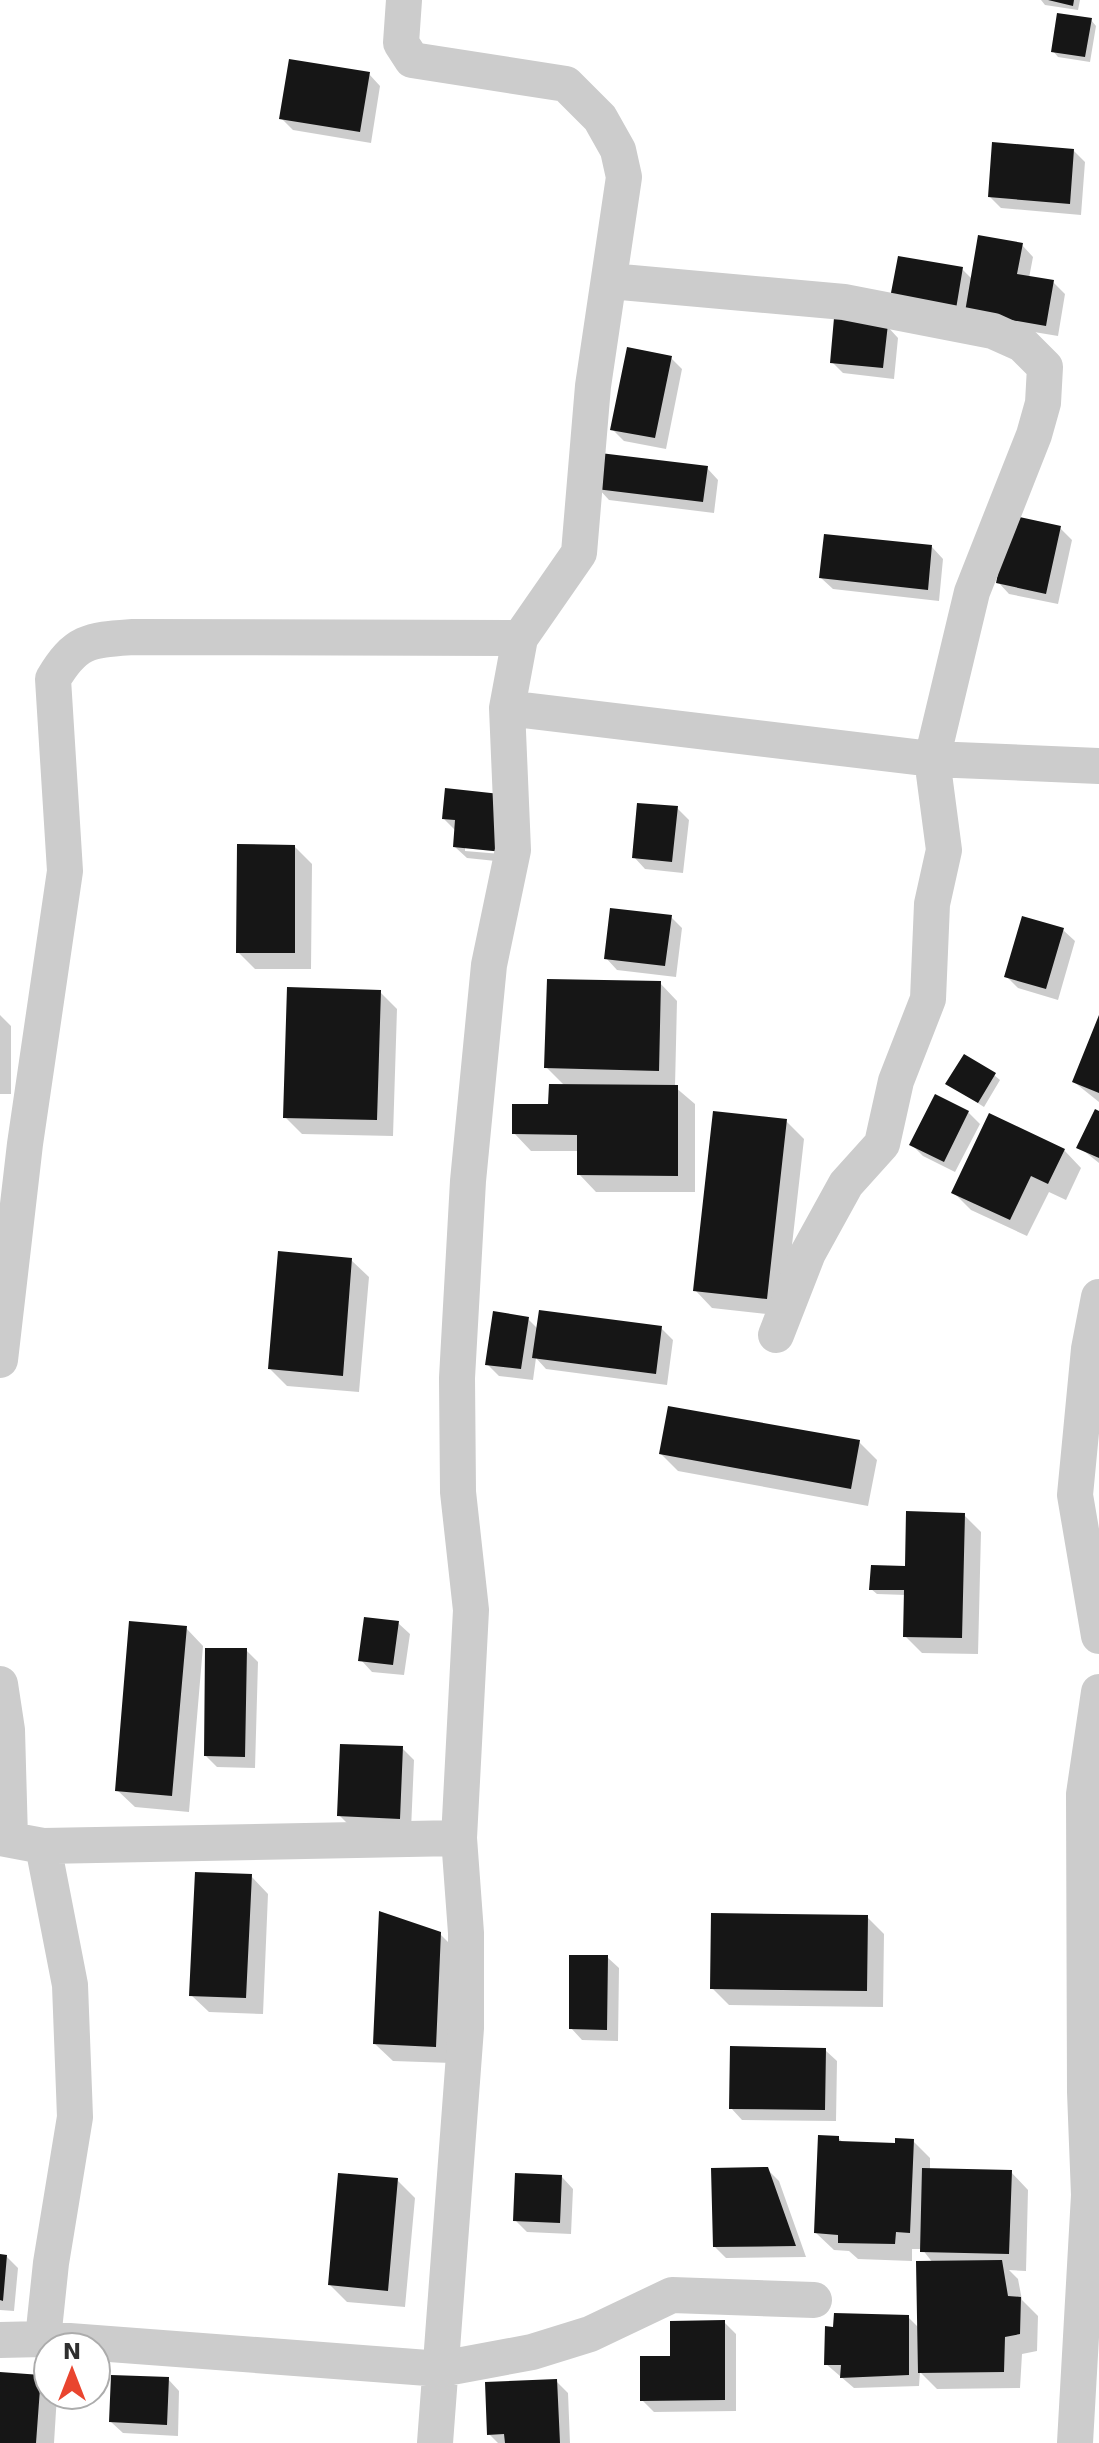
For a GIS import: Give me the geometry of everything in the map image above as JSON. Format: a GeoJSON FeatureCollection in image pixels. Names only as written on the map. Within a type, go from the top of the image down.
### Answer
{"type":"FeatureCollection","features":[{"type":"Feature","properties":{"kind":"street"},"geometry":{"type":"LineString","coordinates":[[404,0],[401,43],[412,60],[566,84],[600,118],[618,150],[624,177],[593,386],[579,553],[520,638],[507,708],[513,850],[489,965],[459,1302],[458,1492],[471,1610],[459,1838],[466,1933],[466,2028],[435,2443]]}},
{"type":"Feature","properties":{"kind":"street"},"geometry":{"type":"LineString","coordinates":[[610,281],[874,308],[993,331],[1022,344],[1045,367],[1043,403],[1034,435],[972,592],[932,759],[944,850],[932,904],[928,999],[896,1081],[882,1144],[846,1184],[815,1239],[776,1335]]}},
{"type":"Feature","properties":{"kind":"street"},"geometry":{"type":"LineString","coordinates":[[0,1360],[25,1144],[65,871],[53,679],[68,654],[92,640],[133,637],[520,638]]}},
{"type":"Feature","properties":{"kind":"street"},"geometry":{"type":"LineString","coordinates":[[507,708],[932,759],[1099,766]]}},
{"type":"Feature","properties":{"kind":"street"},"geometry":{"type":"LineString","coordinates":[[1099,1297],[1089,1349],[1075,1495],[1099,1636]]}},
{"type":"Feature","properties":{"kind":"street"},"geometry":{"type":"LineString","coordinates":[[0,1684],[18,1841],[70,1985],[75,2117],[44,2331]]}},
{"type":"Feature","properties":{"kind":"street"},"geometry":{"type":"LineString","coordinates":[[1075,2443],[1089,2195],[1085,2092],[1084,1794],[1099,1692]]}},
{"type":"Feature","properties":{"kind":"street"},"geometry":{"type":"LineString","coordinates":[[18,1841],[459,1838]]}},
{"type":"Feature","properties":{"kind":"street"},"geometry":{"type":"LineString","coordinates":[[112,2344],[441,2369],[532,2352],[590,2334],[672,2295],[814,2300]]}},
{"type":"Feature","properties":{"kind":"street"},"geometry":{"type":"LineString","coordinates":[[0,2340],[32,2339]]}},
{"type":"Feature","properties":{"kind":"building"},"geometry":{"type":"Polygon","coordinates":[[[1048,0],[1074,0],[1073,6],[1048,0]]]}},
{"type":"Feature","properties":{"kind":"building"},"geometry":{"type":"Polygon","coordinates":[[[1057,13],[1092,18],[1085,57],[1051,52],[1057,13]]]}},
{"type":"Feature","properties":{"kind":"building"},"geometry":{"type":"Polygon","coordinates":[[[289,59],[370,72],[360,132],[279,119],[289,59]]]}},
{"type":"Feature","properties":{"kind":"building"},"geometry":{"type":"Polygon","coordinates":[[[992,142],[1074,149],[1070,204],[988,197],[992,142]]]}},
{"type":"Feature","properties":{"kind":"building"},"geometry":{"type":"Polygon","coordinates":[[[978,235],[1023,243],[1017,274],[1054,280],[1046,326],[965,312],[978,235]]]}},
{"type":"Feature","properties":{"kind":"building"},"geometry":{"type":"Polygon","coordinates":[[[898,256],[963,267],[956,309],[890,298],[898,256]]]}},
{"type":"Feature","properties":{"kind":"building"},"geometry":{"type":"Polygon","coordinates":[[[834,318],[888,324],[883,368],[830,363],[834,318]]]}},
{"type":"Feature","properties":{"kind":"building"},"geometry":{"type":"Polygon","coordinates":[[[627,347],[672,356],[655,438],[610,430],[627,347]]]}},
{"type":"Feature","properties":{"kind":"building"},"geometry":{"type":"Polygon","coordinates":[[[600,453],[708,466],[703,502],[596,489],[600,453]]]}},
{"type":"Feature","properties":{"kind":"building"},"geometry":{"type":"Polygon","coordinates":[[[1010,515],[1061,526],[1046,594],[996,583],[1010,515]]]}},
{"type":"Feature","properties":{"kind":"building"},"geometry":{"type":"Polygon","coordinates":[[[824,534],[932,545],[928,590],[819,578],[824,534]]]}},
{"type":"Feature","properties":{"kind":"building"},"geometry":{"type":"Polygon","coordinates":[[[445,788],[509,795],[503,852],[453,847],[455,820],[442,819],[445,788]]]}},
{"type":"Feature","properties":{"kind":"building"},"geometry":{"type":"Polygon","coordinates":[[[637,803],[678,806],[672,862],[632,858],[637,803]]]}},
{"type":"Feature","properties":{"kind":"building"},"geometry":{"type":"Polygon","coordinates":[[[237,844],[295,845],[295,953],[236,953],[237,844]]]}},
{"type":"Feature","properties":{"kind":"building"},"geometry":{"type":"Polygon","coordinates":[[[610,908],[672,915],[665,966],[604,959],[610,908]]]}},
{"type":"Feature","properties":{"kind":"building"},"geometry":{"type":"Polygon","coordinates":[[[1022,916],[1064,928],[1046,989],[1004,977],[1022,916]]]}},
{"type":"Feature","properties":{"kind":"building"},"geometry":{"type":"Polygon","coordinates":[[[547,979],[661,981],[659,1071],[544,1068],[547,979]]]}},
{"type":"Feature","properties":{"kind":"building"},"geometry":{"type":"Polygon","coordinates":[[[287,987],[381,990],[377,1120],[283,1118],[287,987]]]}},
{"type":"Feature","properties":{"kind":"building"},"geometry":{"type":"Polygon","coordinates":[[[1099,1015],[1099,1093],[1072,1082],[1099,1015]]]}},
{"type":"Feature","properties":{"kind":"building"},"geometry":{"type":"Polygon","coordinates":[[[964,1054],[996,1073],[978,1103],[945,1084],[964,1054]]]}},
{"type":"Feature","properties":{"kind":"building"},"geometry":{"type":"Polygon","coordinates":[[[549,1084],[678,1085],[678,1176],[577,1175],[577,1135],[512,1134],[512,1104],[548,1104],[549,1084]]]}},
{"type":"Feature","properties":{"kind":"building"},"geometry":{"type":"Polygon","coordinates":[[[935,1094],[969,1111],[944,1162],[909,1145],[935,1094]]]}},
{"type":"Feature","properties":{"kind":"building"},"geometry":{"type":"Polygon","coordinates":[[[1095,1109],[1099,1111],[1099,1158],[1076,1148],[1095,1109]]]}},
{"type":"Feature","properties":{"kind":"building"},"geometry":{"type":"Polygon","coordinates":[[[713,1111],[787,1119],[767,1299],[693,1291],[713,1111]]]}},
{"type":"Feature","properties":{"kind":"building"},"geometry":{"type":"Polygon","coordinates":[[[989,1113],[1065,1149],[1048,1184],[1031,1176],[1010,1220],[951,1193],[989,1113]]]}},
{"type":"Feature","properties":{"kind":"building"},"geometry":{"type":"Polygon","coordinates":[[[278,1251],[352,1258],[343,1376],[268,1369],[278,1251]]]}},
{"type":"Feature","properties":{"kind":"building"},"geometry":{"type":"Polygon","coordinates":[[[539,1310],[662,1326],[656,1374],[532,1358],[539,1310]]]}},
{"type":"Feature","properties":{"kind":"building"},"geometry":{"type":"Polygon","coordinates":[[[493,1311],[529,1317],[521,1369],[485,1365],[493,1311]]]}},
{"type":"Feature","properties":{"kind":"building"},"geometry":{"type":"Polygon","coordinates":[[[668,1406],[860,1440],[851,1489],[659,1454],[668,1406]]]}},
{"type":"Feature","properties":{"kind":"building"},"geometry":{"type":"Polygon","coordinates":[[[906,1511],[965,1513],[962,1638],[903,1637],[904,1590],[869,1590],[871,1565],[905,1566],[906,1511]]]}},
{"type":"Feature","properties":{"kind":"building"},"geometry":{"type":"Polygon","coordinates":[[[364,1617],[399,1621],[393,1665],[358,1661],[364,1617]]]}},
{"type":"Feature","properties":{"kind":"building"},"geometry":{"type":"Polygon","coordinates":[[[129,1621],[187,1626],[172,1796],[115,1791],[129,1621]]]}},
{"type":"Feature","properties":{"kind":"building"},"geometry":{"type":"Polygon","coordinates":[[[205,1648],[247,1648],[245,1757],[204,1756],[205,1648]]]}},
{"type":"Feature","properties":{"kind":"building"},"geometry":{"type":"Polygon","coordinates":[[[340,1744],[403,1746],[400,1819],[337,1816],[340,1744]]]}},
{"type":"Feature","properties":{"kind":"building"},"geometry":{"type":"Polygon","coordinates":[[[195,1872],[252,1874],[246,1998],[189,1996],[195,1872]]]}},
{"type":"Feature","properties":{"kind":"building"},"geometry":{"type":"Polygon","coordinates":[[[379,1911],[441,1932],[436,2047],[373,2044],[379,1911]]]}},
{"type":"Feature","properties":{"kind":"building"},"geometry":{"type":"Polygon","coordinates":[[[711,1913],[868,1915],[867,1991],[710,1989],[711,1913]]]}},
{"type":"Feature","properties":{"kind":"building"},"geometry":{"type":"Polygon","coordinates":[[[569,1955],[608,1955],[607,2030],[569,2029],[569,1955]]]}},
{"type":"Feature","properties":{"kind":"building"},"geometry":{"type":"Polygon","coordinates":[[[730,2046],[826,2048],[825,2110],[729,2109],[730,2046]]]}},
{"type":"Feature","properties":{"kind":"building"},"geometry":{"type":"Polygon","coordinates":[[[818,2135],[839,2136],[839,2141],[895,2143],[895,2138],[914,2139],[910,2233],[896,2232],[895,2244],[838,2243],[838,2235],[814,2233],[818,2135]]]}},
{"type":"Feature","properties":{"kind":"building"},"geometry":{"type":"Polygon","coordinates":[[[768,2167],[796,2246],[713,2247],[711,2168],[768,2167]]]}},
{"type":"Feature","properties":{"kind":"building"},"geometry":{"type":"Polygon","coordinates":[[[922,2168],[1012,2170],[1009,2254],[920,2252],[922,2168]]]}},
{"type":"Feature","properties":{"kind":"building"},"geometry":{"type":"Polygon","coordinates":[[[338,2173],[398,2178],[388,2291],[328,2285],[338,2173]]]}},
{"type":"Feature","properties":{"kind":"building"},"geometry":{"type":"Polygon","coordinates":[[[515,2173],[562,2175],[560,2223],[513,2221],[515,2173]]]}},
{"type":"Feature","properties":{"kind":"building"},"geometry":{"type":"Polygon","coordinates":[[[0,2254],[7,2255],[3,2301],[0,2300],[0,2254]]]}},
{"type":"Feature","properties":{"kind":"building"},"geometry":{"type":"Polygon","coordinates":[[[1002,2260],[1008,2296],[1021,2297],[1020,2334],[1005,2337],[1004,2372],[918,2373],[916,2261],[1002,2260]]]}},
{"type":"Feature","properties":{"kind":"building"},"geometry":{"type":"Polygon","coordinates":[[[834,2313],[909,2315],[909,2375],[840,2378],[841,2365],[824,2365],[825,2326],[833,2327],[834,2313]]]}},
{"type":"Feature","properties":{"kind":"building"},"geometry":{"type":"Polygon","coordinates":[[[725,2320],[725,2400],[640,2401],[640,2356],[670,2356],[670,2321],[725,2320]]]}},
{"type":"Feature","properties":{"kind":"building"},"geometry":{"type":"Polygon","coordinates":[[[0,2372],[32,2374],[32,2411],[38,2411],[36,2443],[0,2443],[0,2372]]]}},
{"type":"Feature","properties":{"kind":"building"},"geometry":{"type":"Polygon","coordinates":[[[112,2375],[169,2377],[167,2425],[109,2422],[112,2375]]]}},
{"type":"Feature","properties":{"kind":"building"},"geometry":{"type":"Polygon","coordinates":[[[557,2379],[560,2443],[505,2443],[504,2434],[487,2435],[485,2382],[557,2379]]]}}]}
